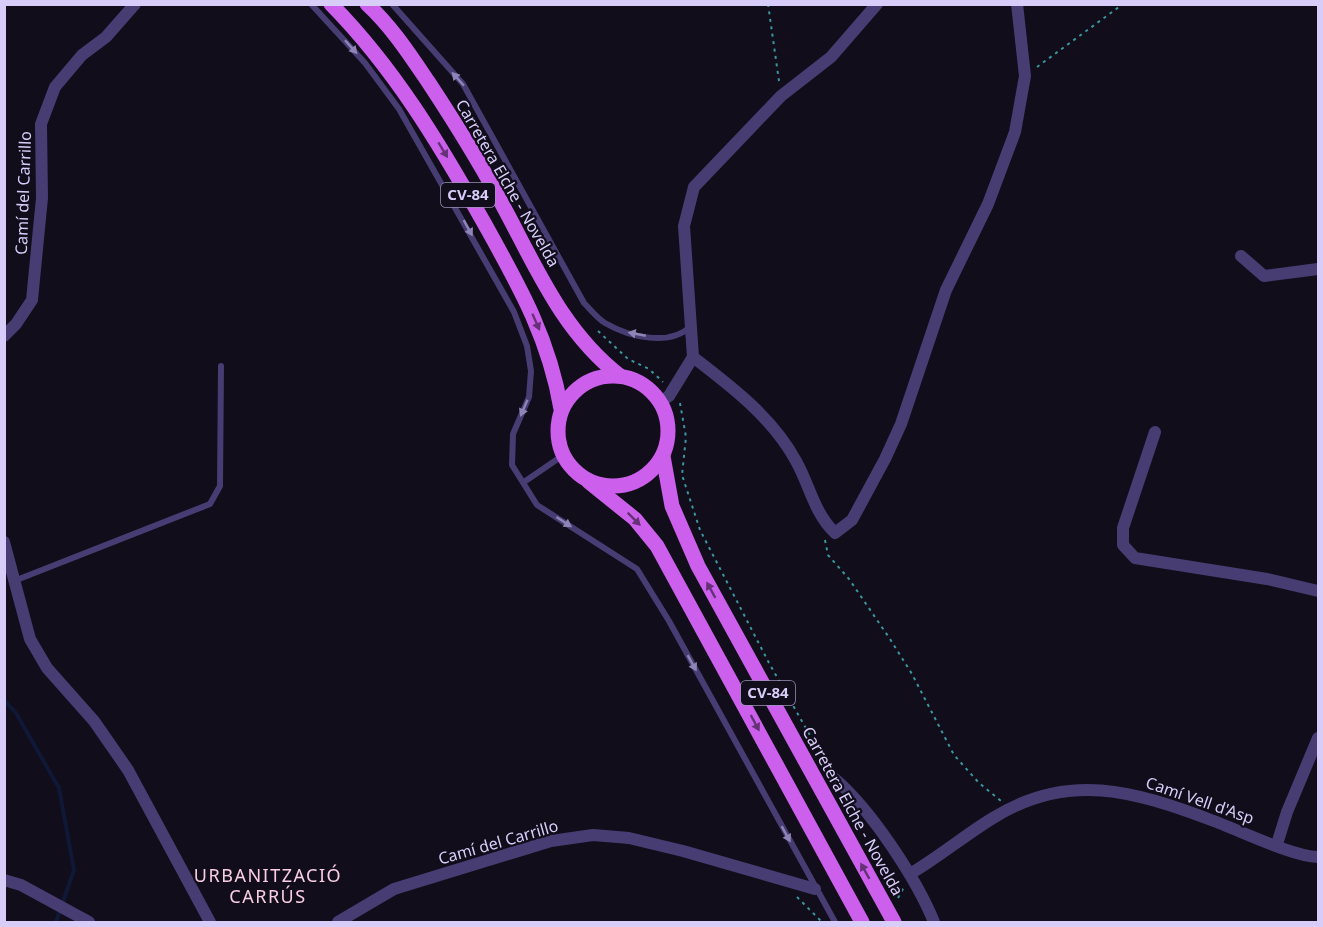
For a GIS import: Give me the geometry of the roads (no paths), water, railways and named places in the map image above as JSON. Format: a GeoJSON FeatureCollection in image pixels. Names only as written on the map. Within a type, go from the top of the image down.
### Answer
{"type":"FeatureCollection","features":[{"type":"Feature","properties":{"kind":"main road","name":"CV-84"},"geometry":{"type":"LineString","coordinates":[[331,4],[373,50],[398,83],[452,166],[519,286],[551,358],[561,409],[557,428],[562,456],[573,471],[635,519],[657,546],[862,922]]}},
{"type":"Feature","properties":{"kind":"main road","name":"Carretera Elche - Novelda"},"geometry":{"type":"LineString","coordinates":[[367,4],[410,55],[459,129],[571,328],[598,359],[620,376]]}},
{"type":"Feature","properties":{"kind":"main road","name":"CV-84"},"geometry":{"type":"LineString","coordinates":[[620,376],[643,384],[660,402],[669,431],[663,456]]}},
{"type":"Feature","properties":{"kind":"main road"},"geometry":{"type":"LineString","coordinates":[[561,409],[574,391],[598,377],[620,376]]}},
{"type":"Feature","properties":{"kind":"main road"},"geometry":{"type":"LineString","coordinates":[[589,482],[601,486],[628,485],[649,474],[663,456]]}},
{"type":"Feature","properties":{"kind":"main road","name":"Carretera Elche - Novelda"},"geometry":{"type":"LineString","coordinates":[[663,456],[672,506],[698,566],[894,922]]}},
{"type":"Feature","properties":{"kind":"street","name":"Camí del Carrillo"},"geometry":{"type":"LineString","coordinates":[[4,336],[16,324],[32,300],[42,198],[41,124],[56,87],[82,55],[106,37],[135,4]]}},
{"type":"Feature","properties":{"kind":"street"},"geometry":{"type":"LineString","coordinates":[[660,402],[669,396],[693,357],[684,226],[694,188],[781,96],[831,57],[877,4]]}},
{"type":"Feature","properties":{"kind":"street"},"geometry":{"type":"LineString","coordinates":[[693,357],[733,388],[772,426],[796,461],[823,522],[835,533],[852,520],[901,424],[946,290],[988,204],[1015,132],[1025,76],[1017,4]]}},
{"type":"Feature","properties":{"kind":"street"},"geometry":{"type":"LineString","coordinates":[[1241,256],[1264,276],[1318,269]]}},
{"type":"Feature","properties":{"kind":"street"},"geometry":{"type":"LineString","coordinates":[[1155,432],[1123,528],[1123,545],[1135,558],[1318,591]]}},
{"type":"Feature","properties":{"kind":"street"},"geometry":{"type":"LineString","coordinates":[[4,542],[30,639],[47,668],[94,722],[128,771],[210,922]]}},
{"type":"Feature","properties":{"kind":"street"},"geometry":{"type":"LineString","coordinates":[[1277,844],[1287,812],[1318,738]]}},
{"type":"Feature","properties":{"kind":"street"},"geometry":{"type":"LineString","coordinates":[[835,779],[860,806],[910,874],[924,897],[934,922]]}},
{"type":"Feature","properties":{"kind":"street","name":"Camí Vell d'Asp"},"geometry":{"type":"LineString","coordinates":[[910,874],[1010,808],[1041,795],[1071,789],[1123,792],[1172,805],[1296,853],[1318,857]]}},
{"type":"Feature","properties":{"kind":"street","name":"Camí del Carrillo"},"geometry":{"type":"LineString","coordinates":[[338,922],[394,889],[551,841],[593,835],[628,838],[683,850],[815,889]]}},
{"type":"Feature","properties":{"kind":"street"},"geometry":{"type":"LineString","coordinates":[[4,880],[21,885],[89,922]]}},
{"type":"Feature","properties":{"kind":"lane"},"geometry":{"type":"LineString","coordinates":[[311,4],[365,63],[399,109],[514,312],[527,346],[531,371],[529,397],[513,434],[512,465],[537,505],[637,569],[669,621],[835,922]]}},
{"type":"Feature","properties":{"kind":"lane"},"geometry":{"type":"LineString","coordinates":[[392,4],[464,84],[584,303],[604,322],[631,334],[659,338],[681,335],[691,325]]}},
{"type":"Feature","properties":{"kind":"lane"},"geometry":{"type":"LineString","coordinates":[[14,581],[210,504],[216,498],[220,486],[221,366]]}},
{"type":"Feature","properties":{"kind":"lane"},"geometry":{"type":"LineString","coordinates":[[524,482],[562,456]]}},
{"type":"Feature","properties":{"kind":"waterway"},"geometry":{"type":"LineString","coordinates":[[4,700],[16,713],[59,788],[74,870],[56,922]]}},
{"type":"Feature","properties":{"kind":"district","name":"URBANITZACIÓ CARRÚS"},"geometry":{"type":"Point","coordinates":[268,886]}}]}
